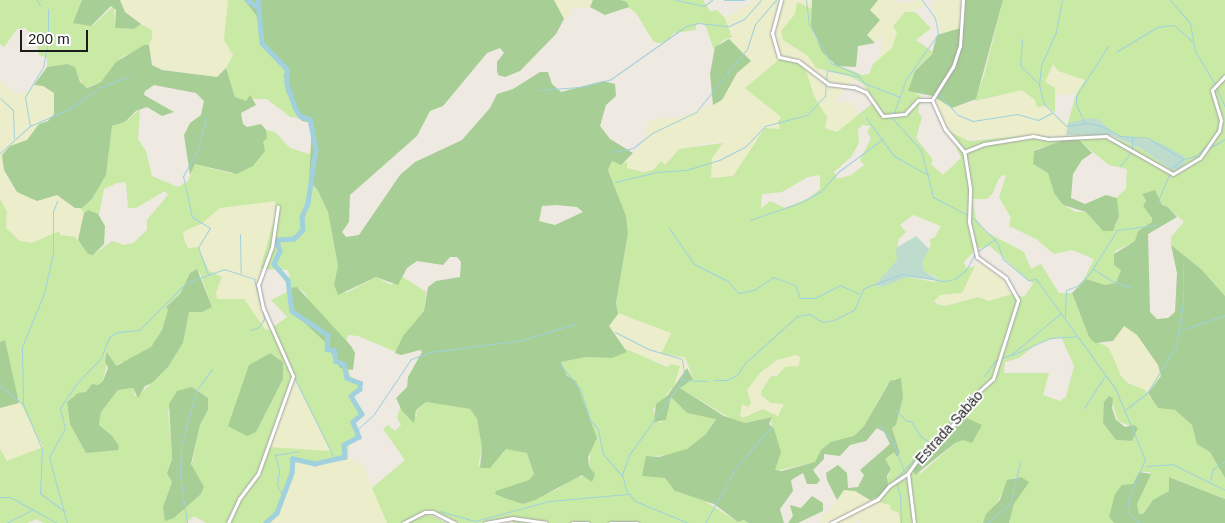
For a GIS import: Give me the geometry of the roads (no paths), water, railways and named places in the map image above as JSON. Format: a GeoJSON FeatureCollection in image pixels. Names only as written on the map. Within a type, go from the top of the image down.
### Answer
{"type":"FeatureCollection","features":[{"type":"Feature","properties":{"kind":"street"},"geometry":{"type":"LineString","coordinates":[[781,0],[772,33],[779,57],[798,61],[828,84],[854,87],[866,92],[883,116],[899,117],[905,114],[918,100],[932,100]]}},
{"type":"Feature","properties":{"kind":"street"},"geometry":{"type":"LineString","coordinates":[[932,100],[954,67],[960,46],[963,0]]}},
{"type":"Feature","properties":{"kind":"street"},"geometry":{"type":"LineString","coordinates":[[932,100],[945,129],[964,152],[984,144],[1032,136],[1066,139],[1106,136],[1173,174],[1200,158],[1219,131],[1221,120],[1212,90],[1225,76]]}},
{"type":"Feature","properties":{"kind":"street","name":"Estrada Sabäo"},"geometry":{"type":"LineString","coordinates":[[831,523],[878,499],[889,486],[908,473],[923,452],[955,422],[974,395],[993,379],[1009,324],[1017,309],[1014,288],[977,257],[969,221],[970,188],[964,152]]}},
{"type":"Feature","properties":{"kind":"street"},"geometry":{"type":"LineString","coordinates":[[228,523],[239,499],[258,474],[293,376],[263,308],[258,285],[272,247],[278,206]]}},
{"type":"Feature","properties":{"kind":"street"},"geometry":{"type":"LineString","coordinates":[[908,473],[914,523]]}},
{"type":"Feature","properties":{"kind":"street"},"geometry":{"type":"LineString","coordinates":[[403,523],[425,512],[433,512],[455,523]]}},
{"type":"Feature","properties":{"kind":"street"},"geometry":{"type":"LineString","coordinates":[[485,523],[512,518],[546,523]]}},
{"type":"Feature","properties":{"kind":"street"},"geometry":{"type":"LineString","coordinates":[[572,523],[588,523]]}},
{"type":"Feature","properties":{"kind":"street"},"geometry":{"type":"LineString","coordinates":[[610,523],[638,523]]}},
{"type":"Feature","properties":{"kind":"waterway"},"geometry":{"type":"LineString","coordinates":[[37,0],[40,5]]}},
{"type":"Feature","properties":{"kind":"waterway"},"geometry":{"type":"LineString","coordinates":[[247,0],[259,8]]}},
{"type":"Feature","properties":{"kind":"waterway"},"geometry":{"type":"LineString","coordinates":[[258,0],[262,43],[287,69],[287,84],[295,107],[300,116],[310,119],[316,149],[308,203],[302,217],[303,230],[294,239],[277,240],[280,251],[274,264],[288,280],[292,311],[328,335],[327,349],[334,350],[336,361],[344,364],[347,378],[360,383],[360,389],[351,396],[362,414],[353,422],[359,437],[344,445],[345,457],[315,464],[293,459],[292,473],[277,513],[266,523]]}},
{"type":"Feature","properties":{"kind":"waterway"},"geometry":{"type":"LineString","coordinates":[[676,0],[704,6],[712,0]]}},
{"type":"Feature","properties":{"kind":"waterway"},"geometry":{"type":"LineString","coordinates":[[724,0],[744,0]]}},
{"type":"Feature","properties":{"kind":"waterway"},"geometry":{"type":"LineString","coordinates":[[539,90],[580,87],[611,79],[686,26],[698,23],[729,26],[744,19],[761,0]]}},
{"type":"Feature","properties":{"kind":"waterway"},"geometry":{"type":"LineString","coordinates":[[611,152],[633,148],[652,133],[696,112],[747,49],[755,24],[776,0]]}},
{"type":"Feature","properties":{"kind":"waterway"},"geometry":{"type":"LineString","coordinates":[[806,0],[809,24],[831,63],[857,74],[864,83],[900,97]]}},
{"type":"Feature","properties":{"kind":"waterway"},"geometry":{"type":"LineString","coordinates":[[922,0],[935,18],[938,34],[906,79],[892,118],[921,150],[933,197],[973,218],[997,242],[1003,259],[1028,280],[1036,279],[1115,388],[1145,459],[1128,501],[1129,513],[1139,523]]}},
{"type":"Feature","properties":{"kind":"waterway"},"geometry":{"type":"LineString","coordinates":[[1062,0],[1056,32],[1041,66],[1039,85],[1044,104],[1066,126],[1087,123],[1104,127],[1120,136],[1148,138],[1183,159]]}},
{"type":"Feature","properties":{"kind":"waterway"},"geometry":{"type":"LineString","coordinates":[[1170,0],[1190,23],[1195,51],[1215,84]]}},
{"type":"Feature","properties":{"kind":"waterway"},"geometry":{"type":"LineString","coordinates":[[30,126],[25,97],[43,67],[48,41],[48,9]]}},
{"type":"Feature","properties":{"kind":"waterway"},"geometry":{"type":"LineString","coordinates":[[1116,52],[1157,27],[1174,25],[1193,42]]}},
{"type":"Feature","properties":{"kind":"waterway"},"geometry":{"type":"LineString","coordinates":[[1022,39],[1020,65],[1039,84]]}},
{"type":"Feature","properties":{"kind":"waterway"},"geometry":{"type":"LineString","coordinates":[[1084,122],[1076,104],[1076,96],[1108,46]]}},
{"type":"Feature","properties":{"kind":"waterway"},"geometry":{"type":"LineString","coordinates":[[615,182],[657,172],[686,170],[721,159],[745,147],[765,126],[807,115],[825,96],[827,70],[860,77]]}},
{"type":"Feature","properties":{"kind":"waterway"},"geometry":{"type":"LineString","coordinates":[[0,153],[30,126],[69,109],[101,87],[129,76]]}},
{"type":"Feature","properties":{"kind":"waterway"},"geometry":{"type":"LineString","coordinates":[[1216,87],[1225,107]]}},
{"type":"Feature","properties":{"kind":"waterway"},"geometry":{"type":"LineString","coordinates":[[937,92],[958,115],[973,121],[1017,114],[1038,120],[1051,113]]}},
{"type":"Feature","properties":{"kind":"waterway"},"geometry":{"type":"LineString","coordinates":[[0,98],[13,110],[14,138]]}},
{"type":"Feature","properties":{"kind":"waterway"},"geometry":{"type":"LineString","coordinates":[[206,118],[197,151],[183,176],[192,217],[210,228],[198,247],[208,274]]}},
{"type":"Feature","properties":{"kind":"waterway"},"geometry":{"type":"LineString","coordinates":[[866,118],[894,156],[928,175]]}},
{"type":"Feature","properties":{"kind":"waterway"},"geometry":{"type":"LineString","coordinates":[[1132,137],[1132,148]]}},
{"type":"Feature","properties":{"kind":"waterway"},"geometry":{"type":"LineString","coordinates":[[750,220],[802,202],[821,191],[838,172],[884,138]]}},
{"type":"Feature","properties":{"kind":"waterway"},"geometry":{"type":"LineString","coordinates":[[1209,148],[1225,139]]}},
{"type":"Feature","properties":{"kind":"waterway"},"geometry":{"type":"LineString","coordinates":[[1157,203],[1172,168],[1183,159],[1196,156],[1205,147]]}},
{"type":"Feature","properties":{"kind":"waterway"},"geometry":{"type":"LineString","coordinates":[[1120,166],[1131,152]]}},
{"type":"Feature","properties":{"kind":"waterway"},"geometry":{"type":"LineString","coordinates":[[23,404],[22,347],[44,293],[53,253],[53,211],[57,201]]}},
{"type":"Feature","properties":{"kind":"waterway"},"geometry":{"type":"LineString","coordinates":[[1065,317],[1066,290],[1077,286],[1090,273],[1117,230],[1157,225]]}},
{"type":"Feature","properties":{"kind":"waterway"},"geometry":{"type":"LineString","coordinates":[[669,228],[694,264],[728,281],[738,293],[754,290],[773,277],[795,285],[800,298],[815,298],[840,285],[859,294]]}},
{"type":"Feature","properties":{"kind":"waterway"},"geometry":{"type":"LineString","coordinates":[[240,234],[241,273]]}},
{"type":"Feature","properties":{"kind":"waterway"},"geometry":{"type":"LineString","coordinates":[[978,251],[995,239]]}},
{"type":"Feature","properties":{"kind":"waterway"},"geometry":{"type":"LineString","coordinates":[[714,380],[727,380],[737,375],[745,363],[797,316],[810,314],[822,322],[834,320],[854,310],[864,288],[902,274],[943,281],[955,279],[966,270],[975,254]]}},
{"type":"Feature","properties":{"kind":"waterway"},"geometry":{"type":"LineString","coordinates":[[1125,410],[1147,393],[1176,346],[1183,303],[1183,261]]}},
{"type":"Feature","properties":{"kind":"waterway"},"geometry":{"type":"LineString","coordinates":[[67,523],[49,457],[65,428],[60,408],[76,384],[101,358],[109,337],[117,332],[139,330],[186,283],[224,269],[254,279],[261,306]]}},
{"type":"Feature","properties":{"kind":"waterway"},"geometry":{"type":"LineString","coordinates":[[1093,269],[1112,281],[1131,287]]}},
{"type":"Feature","properties":{"kind":"waterway"},"geometry":{"type":"LineString","coordinates":[[250,330],[259,327],[264,319],[263,312]]}},
{"type":"Feature","properties":{"kind":"waterway"},"geometry":{"type":"LineString","coordinates":[[984,376],[995,361],[1012,354],[1061,313]]}},
{"type":"Feature","properties":{"kind":"waterway"},"geometry":{"type":"LineString","coordinates":[[1181,330],[1225,315]]}},
{"type":"Feature","properties":{"kind":"waterway"},"geometry":{"type":"LineString","coordinates":[[358,429],[374,414],[411,359],[430,352],[522,340],[575,324]]}},
{"type":"Feature","properties":{"kind":"waterway"},"geometry":{"type":"LineString","coordinates":[[615,332],[648,349],[682,359],[684,373],[680,384],[629,455],[622,474],[626,490],[635,501],[688,523]]}},
{"type":"Feature","properties":{"kind":"waterway"},"geometry":{"type":"LineString","coordinates":[[1012,355],[1050,338],[1076,336]]}},
{"type":"Feature","properties":{"kind":"waterway"},"geometry":{"type":"LineString","coordinates":[[559,363],[580,389],[590,420],[598,429],[603,454],[622,476]]}},
{"type":"Feature","properties":{"kind":"waterway"},"geometry":{"type":"LineString","coordinates":[[187,523],[180,475],[181,446],[196,391],[212,369]]}},
{"type":"Feature","properties":{"kind":"waterway"},"geometry":{"type":"LineString","coordinates":[[294,377],[335,460]]}},
{"type":"Feature","properties":{"kind":"waterway"},"geometry":{"type":"LineString","coordinates":[[1084,408],[1104,377]]}},
{"type":"Feature","properties":{"kind":"waterway"},"geometry":{"type":"LineString","coordinates":[[681,380],[707,381]]}},
{"type":"Feature","properties":{"kind":"waterway"},"geometry":{"type":"LineString","coordinates":[[0,386],[23,404],[42,449],[40,493],[64,511]]}},
{"type":"Feature","properties":{"kind":"waterway"},"geometry":{"type":"LineString","coordinates":[[901,523],[900,495],[895,479],[960,411],[970,394]]}},
{"type":"Feature","properties":{"kind":"waterway"},"geometry":{"type":"LineString","coordinates":[[895,409],[906,421],[911,421],[921,437],[928,441]]}},
{"type":"Feature","properties":{"kind":"waterway"},"geometry":{"type":"LineString","coordinates":[[879,425],[893,442],[904,471]]}},
{"type":"Feature","properties":{"kind":"waterway"},"geometry":{"type":"LineString","coordinates":[[705,523],[735,469],[772,426]]}},
{"type":"Feature","properties":{"kind":"waterway"},"geometry":{"type":"LineString","coordinates":[[282,494],[277,485],[279,470],[275,455],[299,451]]}},
{"type":"Feature","properties":{"kind":"waterway"},"geometry":{"type":"LineString","coordinates":[[1210,480],[1213,469],[1225,461]]}},
{"type":"Feature","properties":{"kind":"waterway"},"geometry":{"type":"LineString","coordinates":[[987,523],[1010,504],[1020,462]]}},
{"type":"Feature","properties":{"kind":"waterway"},"geometry":{"type":"LineString","coordinates":[[1146,466],[1172,464],[1225,490]]}},
{"type":"Feature","properties":{"kind":"waterway"},"geometry":{"type":"LineString","coordinates":[[440,511],[475,521],[549,501],[628,494]]}},
{"type":"Feature","properties":{"kind":"waterway"},"geometry":{"type":"LineString","coordinates":[[0,497],[10,497],[57,523]]}},
{"type":"Feature","properties":{"kind":"waterway"},"geometry":{"type":"LineString","coordinates":[[6,523],[32,510]]}}]}
